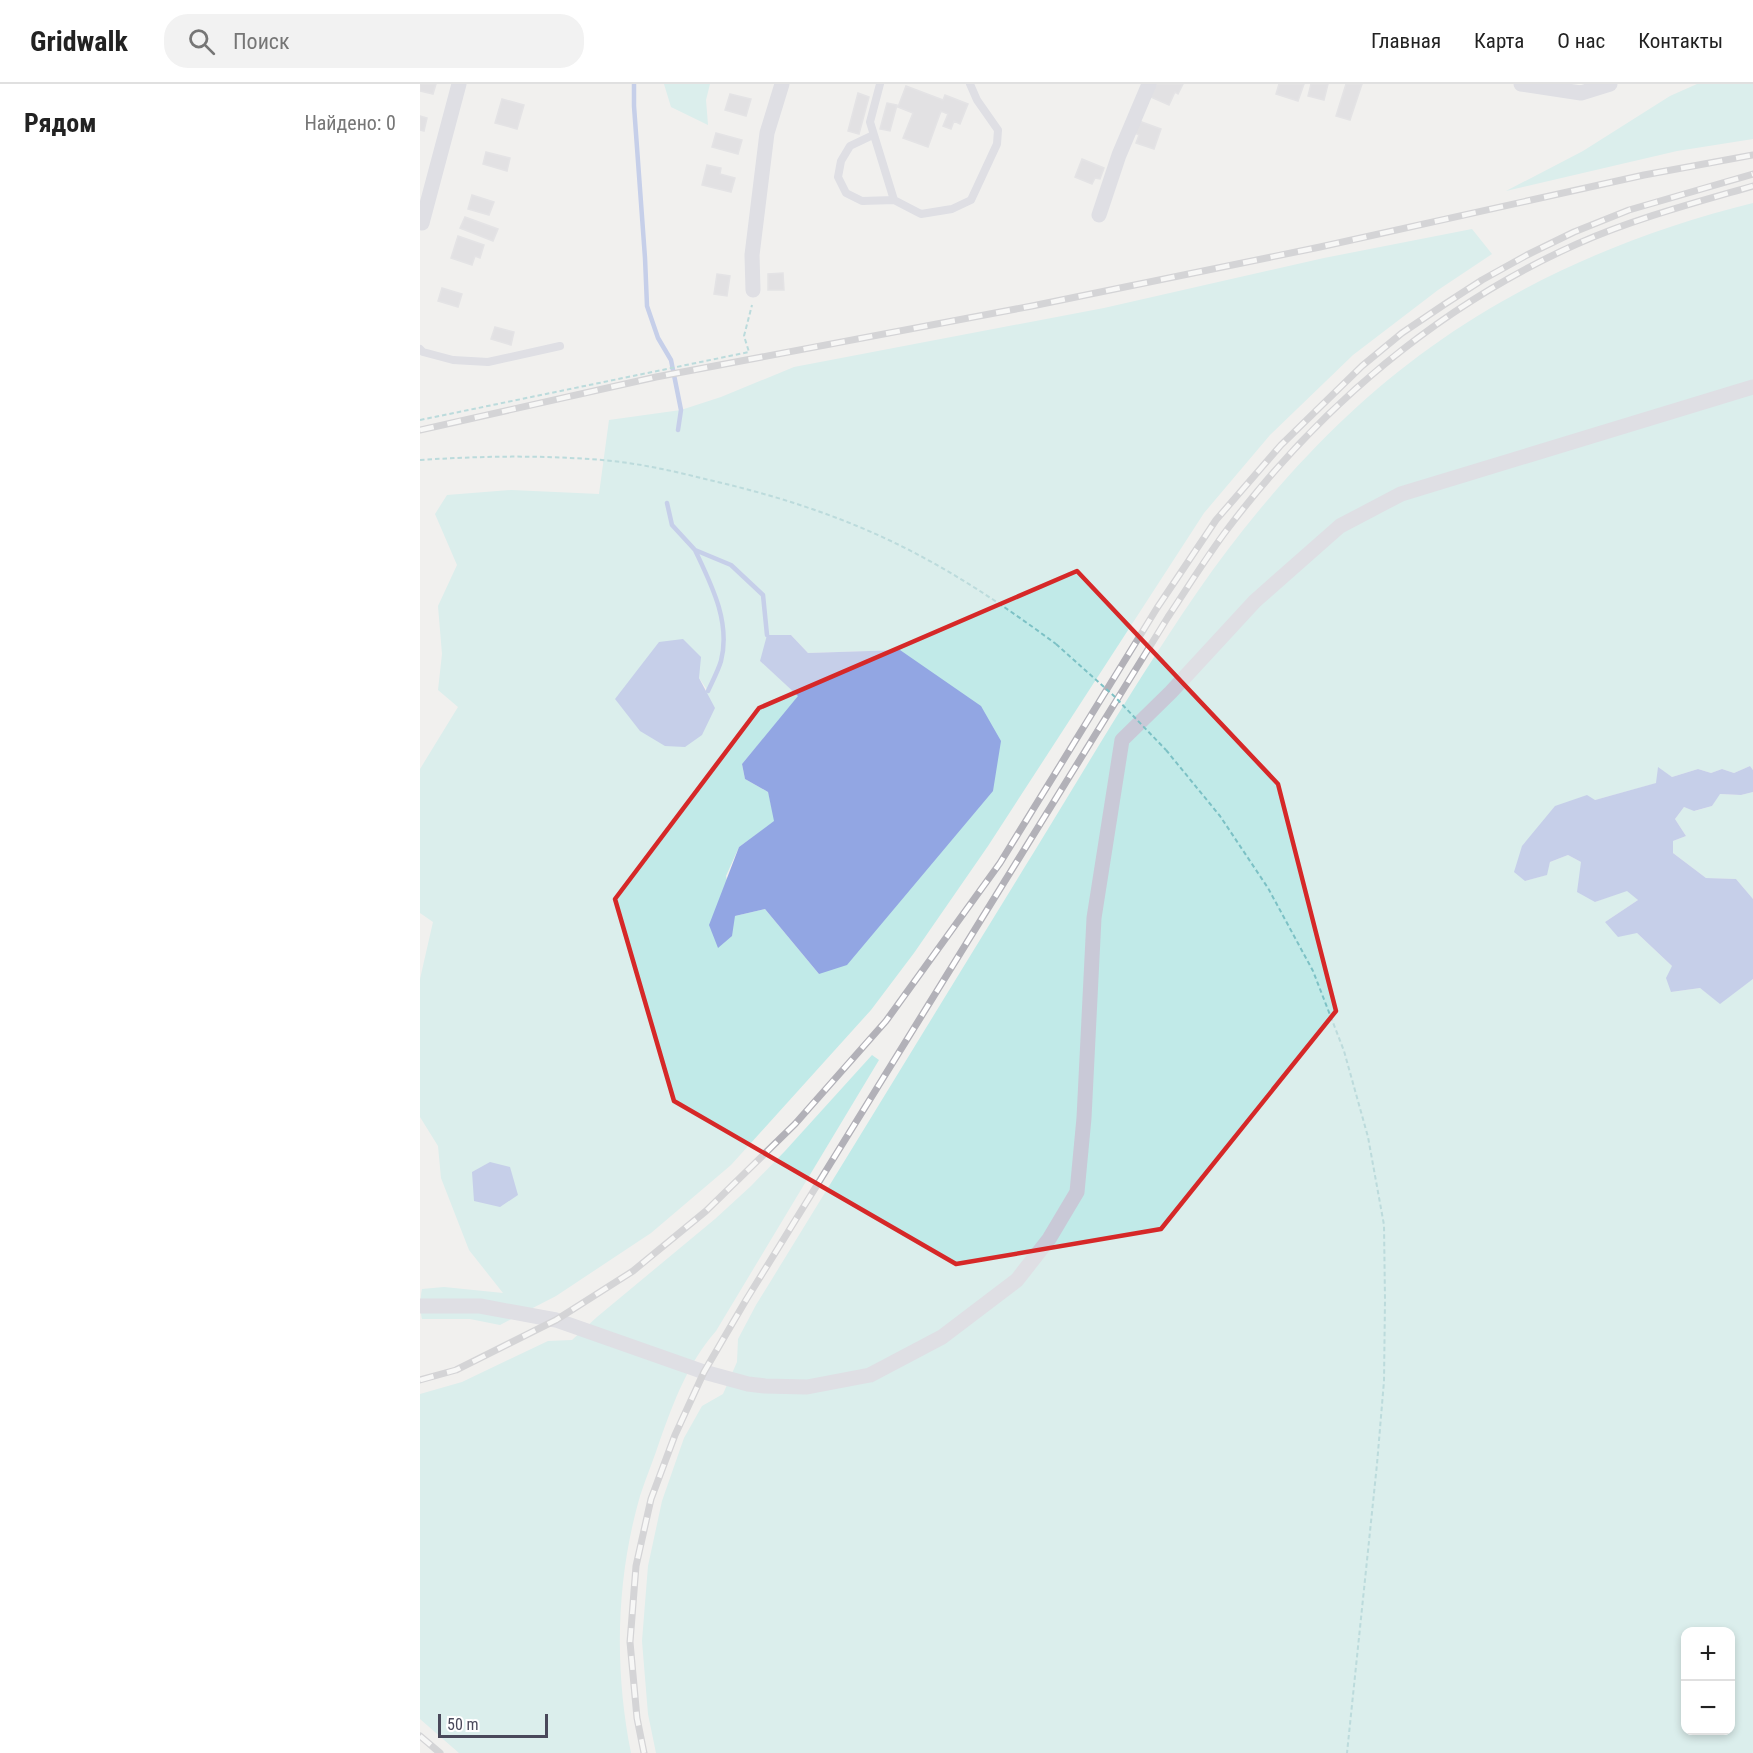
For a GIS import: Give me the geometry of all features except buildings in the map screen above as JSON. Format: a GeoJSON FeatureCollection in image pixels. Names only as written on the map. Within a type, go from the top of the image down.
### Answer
{"type":"FeatureCollection","features":[{"type":"Feature","properties":{"kind":"street"},"geometry":{"type":"LineString","coordinates":[[422,226],[459,84]]}},
{"type":"Feature","properties":{"kind":"street"},"geometry":{"type":"LineString","coordinates":[[753,290],[752,255],[767,133],[782,84]]}},
{"type":"Feature","properties":{"kind":"street"},"geometry":{"type":"LineString","coordinates":[[1099,215],[1119,155],[1149,84]]}},
{"type":"Feature","properties":{"kind":"street"},"geometry":{"type":"LineString","coordinates":[[1521,84],[1581,93],[1609,84]]}},
{"type":"Feature","properties":{"kind":"street"},"geometry":{"type":"LineString","coordinates":[[420,1306],[480,1305],[556,1320],[694,1369],[748,1384],[765,1386],[807,1387],[870,1375],[942,1337],[1017,1280],[1049,1239],[1077,1192],[1084,1118],[1094,918],[1122,740],[1171,692],[1255,601],[1340,526],[1401,494],[1753,387]]}},
{"type":"Feature","properties":{"kind":"lane"},"geometry":{"type":"LineString","coordinates":[[880,84],[870,122],[894,200]]}},
{"type":"Feature","properties":{"kind":"lane"},"geometry":{"type":"LineString","coordinates":[[873,135],[850,146],[841,161],[838,177],[846,193],[862,201],[894,200],[921,214],[952,209],[971,200],[997,144],[998,130],[970,84]]}},
{"type":"Feature","properties":{"kind":"lane"},"geometry":{"type":"LineString","coordinates":[[420,349],[423,352],[453,360],[488,362],[560,346]]}},
{"type":"Feature","properties":{"kind":"path"},"geometry":{"type":"LineString","coordinates":[[420,420],[749,352],[744,336],[752,309],[753,290]]}},
{"type":"Feature","properties":{"kind":"path"},"geometry":{"type":"LineString","coordinates":[[420,460],[544,456],[604,460],[662,468],[759,492],[841,520],[925,558],[992,598],[1056,644],[1114,696],[1166,750],[1220,816],[1268,888],[1313,971],[1344,1051],[1368,1137],[1384,1226],[1384,1381],[1347,1753]]}},
{"type":"Feature","properties":{"kind":"highlighted area"},"geometry":{"type":"Polygon","coordinates":[[[1077,571],[1278,784],[1336,1011],[1161,1229],[956,1264],[674,1101],[615,899],[759,708],[1077,571]]]}},
{"type":"Feature","properties":{"kind":"shaded area"},"geometry":{"type":"Polygon","coordinates":[[[664,84],[710,84],[706,100],[708,125],[671,107],[664,84]]]}},
{"type":"Feature","properties":{"kind":"shaded area"},"geometry":{"type":"Polygon","coordinates":[[[1697,84],[1753,84],[1753,139],[1677,151],[1506,191],[1583,151],[1670,96],[1697,84]]]}},
{"type":"Feature","properties":{"kind":"shaded area"},"geometry":{"type":"Polygon","coordinates":[[[1753,203],[1753,770],[1750,766],[1734,773],[1722,769],[1711,773],[1698,769],[1672,777],[1658,768],[1657,783],[1595,800],[1525,881],[1546,875],[1550,862],[1568,855],[1581,862],[1595,902],[1627,890],[1638,900],[1605,922],[1637,933],[1672,966],[1671,992],[1700,988],[1720,1003],[1753,979],[1753,1753],[656,1753],[648,1714],[642,1641],[648,1566],[662,1501],[684,1438],[702,1406],[723,1394],[737,1362],[738,1339],[756,1305],[1155,655],[1222,557],[1276,491],[1335,428],[1398,372],[1468,322],[1545,278],[1626,243],[1753,203]]]}},
{"type":"Feature","properties":{"kind":"shaded area"},"geometry":{"type":"Polygon","coordinates":[[[1472,229],[1492,254],[1438,290],[1353,355],[1270,435],[1204,513],[988,846],[914,953],[871,1010],[731,1165],[651,1233],[556,1296],[500,1325],[470,1319],[422,1319],[420,1304],[422,1289],[444,1287],[503,1293],[469,1250],[441,1178],[438,1146],[420,1117],[420,979],[433,922],[420,913],[420,769],[458,707],[438,690],[442,654],[438,606],[457,565],[435,514],[447,495],[511,490],[599,494],[609,420],[681,410],[721,397],[794,367],[1104,308],[1324,258],[1472,229]],[[791,635],[760,661],[799,696],[742,764],[745,779],[768,792],[775,821],[739,847],[726,876],[735,916],[765,909],[819,974],[900,650],[808,653],[791,635]],[[699,678],[615,699],[708,691],[699,678]]]}},
{"type":"Feature","properties":{"kind":"shaded area"},"geometry":{"type":"Polygon","coordinates":[[[1753,792],[1753,899],[1736,879],[1706,878],[1673,853],[1673,841],[1686,836],[1675,819],[1684,807],[1695,811],[1712,806],[1719,794],[1741,795],[1753,792]]]}},
{"type":"Feature","properties":{"kind":"shaded area"},"geometry":{"type":"Polygon","coordinates":[[[872,1055],[879,1060],[716,1331],[690,1369],[671,1411],[642,1489],[626,1559],[620,1624],[622,1689],[631,1753],[459,1753],[420,1719],[420,1394],[462,1382],[548,1341],[572,1340],[751,1186],[872,1055]]]}},
{"type":"Feature","properties":{"kind":"water"},"geometry":{"type":"Polygon","coordinates":[[[767,635],[791,635],[808,653],[900,650],[981,706],[1001,741],[993,791],[847,965],[819,974],[765,909],[735,916],[732,936],[718,948],[709,925],[739,847],[774,821],[768,792],[745,779],[742,764],[798,696],[760,661],[767,635]]]}},
{"type":"Feature","properties":{"kind":"water"},"geometry":{"type":"Polygon","coordinates":[[[683,639],[701,657],[699,678],[715,708],[702,735],[685,747],[665,746],[640,731],[615,699],[659,642],[683,639]]]}},
{"type":"Feature","properties":{"kind":"water"},"geometry":{"type":"Polygon","coordinates":[[[1750,766],[1753,770],[1753,792],[1741,795],[1720,794],[1712,806],[1694,811],[1684,807],[1675,819],[1686,836],[1673,841],[1673,853],[1706,878],[1736,879],[1753,899],[1753,979],[1720,1004],[1700,988],[1671,992],[1666,978],[1672,966],[1637,933],[1618,937],[1605,922],[1638,900],[1627,891],[1595,902],[1577,892],[1581,862],[1568,855],[1550,862],[1547,875],[1525,881],[1514,872],[1522,846],[1555,806],[1587,795],[1595,800],[1656,783],[1658,767],[1672,777],[1698,769],[1711,773],[1722,769],[1734,773],[1750,766]]]}},
{"type":"Feature","properties":{"kind":"water"},"geometry":{"type":"Polygon","coordinates":[[[490,1162],[510,1167],[518,1195],[500,1207],[474,1201],[472,1172],[490,1162]]]}},
{"type":"Feature","properties":{"kind":"waterway"},"geometry":{"type":"LineString","coordinates":[[634,84],[647,306],[658,338],[671,360],[681,410],[678,430]]}},
{"type":"Feature","properties":{"kind":"waterway"},"geometry":{"type":"LineString","coordinates":[[667,503],[672,525],[695,550],[731,565],[763,595],[767,635]]}},
{"type":"Feature","properties":{"kind":"waterway"},"geometry":{"type":"LineString","coordinates":[[695,550],[718,604],[723,632],[721,661],[708,691]]}},
{"type":"Feature","properties":{"kind":"railway"},"geometry":{"type":"LineString","coordinates":[[420,430],[656,377],[1032,306],[1320,247],[1644,175],[1753,155]]}},
{"type":"Feature","properties":{"kind":"railway"},"geometry":{"type":"LineString","coordinates":[[420,1380],[456,1370],[556,1320],[633,1271],[706,1211],[795,1124],[886,1021],[1000,863],[1157,608],[1216,520],[1281,445],[1362,366],[1402,333],[1445,304],[1527,255],[1574,232],[1629,210],[1753,174]]}},
{"type":"Feature","properties":{"kind":"railway"},"geometry":{"type":"LineString","coordinates":[[644,1753],[637,1718],[630,1642],[636,1566],[651,1499],[675,1435],[704,1372],[746,1300],[1168,617],[1213,549],[1264,483],[1302,441],[1342,401],[1430,329],[1526,269],[1577,244],[1664,212],[1753,186]]}},
{"type":"Feature","properties":{"kind":"railway"},"geometry":{"type":"LineString","coordinates":[[420,1736],[440,1753]]}}]}
